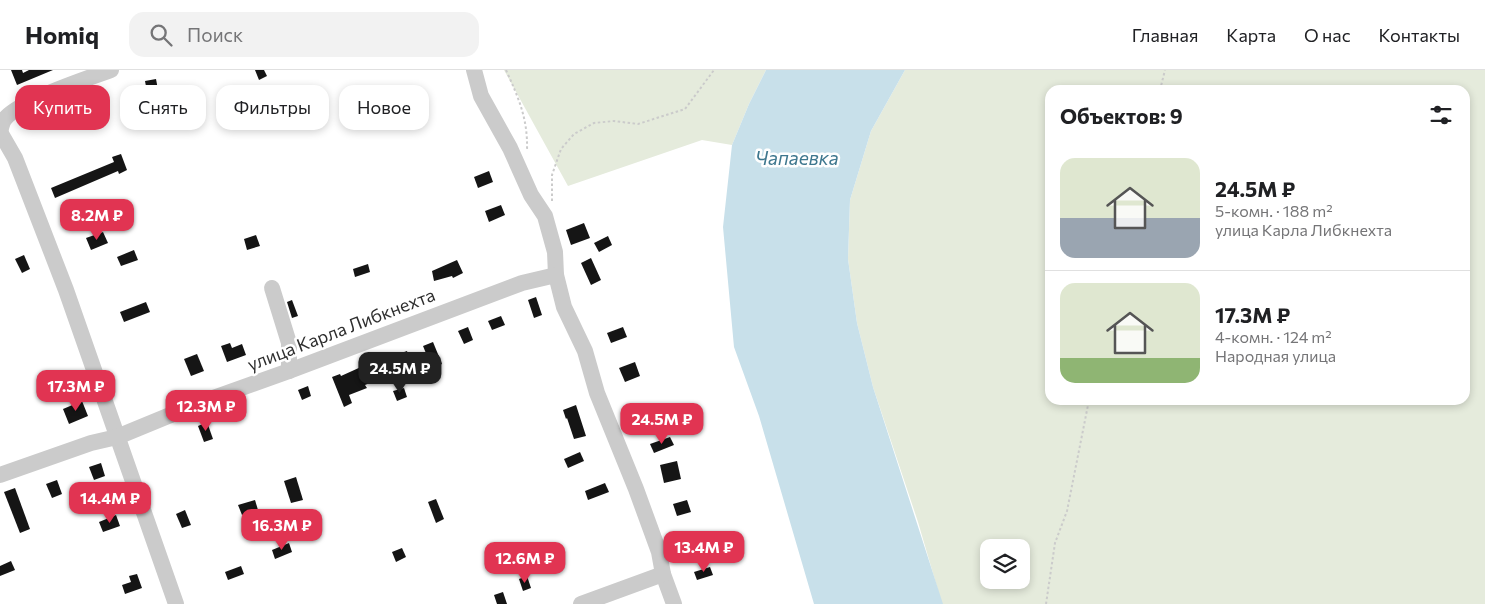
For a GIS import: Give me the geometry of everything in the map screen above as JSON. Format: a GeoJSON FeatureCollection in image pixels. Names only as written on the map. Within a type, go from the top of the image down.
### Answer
{"type":"FeatureCollection","features":[{"type":"Feature","properties":{"kind":"street"},"geometry":{"type":"LineString","coordinates":[[111,70],[43,96],[14,111],[4,121],[0,132],[15,158],[38,214],[158,548],[176,604]]}},
{"type":"Feature","properties":{"kind":"street"},"geometry":{"type":"LineString","coordinates":[[474,70],[480,96],[510,148],[531,195],[545,216],[555,252],[556,275],[564,307],[585,351],[597,393],[636,488],[659,552],[663,574],[674,604]]}},
{"type":"Feature","properties":{"kind":"street","name":"улица Карла Либкнехта"},"geometry":{"type":"LineString","coordinates":[[0,475],[91,443],[117,437],[202,402],[522,283],[556,275]]}},
{"type":"Feature","properties":{"kind":"street"},"geometry":{"type":"LineString","coordinates":[[272,288],[289,343],[289,371]]}},
{"type":"Feature","properties":{"kind":"street"},"geometry":{"type":"LineString","coordinates":[[581,604],[663,574]]}},
{"type":"Feature","properties":{"kind":"path"},"geometry":{"type":"LineString","coordinates":[[506,70],[522,106],[528,136],[527,155]]}},
{"type":"Feature","properties":{"kind":"path"},"geometry":{"type":"LineString","coordinates":[[545,216],[552,203],[552,174],[561,149],[574,134],[594,123],[638,124],[685,109],[714,70]]}},
{"type":"Feature","properties":{"kind":"path"},"geometry":{"type":"LineString","coordinates":[[1161,85],[1165,70]]}},
{"type":"Feature","properties":{"kind":"path"},"geometry":{"type":"LineString","coordinates":[[1046,604],[1055,543],[1067,511],[1088,405]]}},
{"type":"Feature","properties":{"kind":"green space"},"geometry":{"type":"Polygon","coordinates":[[[504,70],[766,70],[732,145],[702,140],[568,186],[504,70]]]}},
{"type":"Feature","properties":{"kind":"green space"},"geometry":{"type":"Polygon","coordinates":[[[905,70],[1485,70],[1485,604],[942,604],[918,522],[873,387],[857,323],[848,259],[850,200],[871,131],[905,70]]]}},
{"type":"Feature","properties":{"kind":"water","name":"Чапаевка"},"geometry":{"type":"Polygon","coordinates":[[[766,70],[905,70],[871,131],[850,200],[848,259],[857,323],[873,387],[943,604],[814,604],[759,416],[734,347],[723,227],[732,145],[766,70]]]}},
{"type":"Feature","properties":{"kind":"building"},"geometry":{"type":"Polygon","coordinates":[[[11,70],[22,70],[23,73],[29,70],[53,70],[17,85],[11,70]]]}},
{"type":"Feature","properties":{"kind":"building"},"geometry":{"type":"Polygon","coordinates":[[[255,70],[264,70],[267,76],[259,80],[255,70]]]}},
{"type":"Feature","properties":{"kind":"building"},"geometry":{"type":"Polygon","coordinates":[[[156,79],[157,85],[146,85],[145,81],[156,79]]]}},
{"type":"Feature","properties":{"kind":"building"},"geometry":{"type":"Polygon","coordinates":[[[121,154],[127,170],[119,174],[118,171],[55,198],[51,188],[114,162],[112,157],[121,154]]]}},
{"type":"Feature","properties":{"kind":"building"},"geometry":{"type":"Polygon","coordinates":[[[489,171],[493,182],[478,188],[474,177],[489,171]]]}},
{"type":"Feature","properties":{"kind":"building"},"geometry":{"type":"Polygon","coordinates":[[[501,205],[505,215],[489,222],[485,211],[501,205]]]}},
{"type":"Feature","properties":{"kind":"building"},"geometry":{"type":"Polygon","coordinates":[[[584,223],[590,238],[571,245],[566,230],[584,223]]]}},
{"type":"Feature","properties":{"kind":"building"},"geometry":{"type":"Polygon","coordinates":[[[103,232],[108,243],[91,250],[86,238],[103,232]]]}},
{"type":"Feature","properties":{"kind":"building"},"geometry":{"type":"Polygon","coordinates":[[[256,235],[260,246],[247,250],[244,239],[256,235]]]}},
{"type":"Feature","properties":{"kind":"building"},"geometry":{"type":"Polygon","coordinates":[[[608,236],[612,245],[599,252],[594,243],[608,236]]]}},
{"type":"Feature","properties":{"kind":"building"},"geometry":{"type":"Polygon","coordinates":[[[134,250],[138,260],[121,266],[117,257],[134,250]]]}},
{"type":"Feature","properties":{"kind":"building"},"geometry":{"type":"Polygon","coordinates":[[[24,255],[30,269],[22,273],[15,259],[24,255]]]}},
{"type":"Feature","properties":{"kind":"building"},"geometry":{"type":"Polygon","coordinates":[[[591,258],[601,280],[591,285],[581,263],[591,258]]]}},
{"type":"Feature","properties":{"kind":"building"},"geometry":{"type":"Polygon","coordinates":[[[457,260],[463,273],[453,278],[452,276],[434,281],[432,271],[457,260]]]}},
{"type":"Feature","properties":{"kind":"building"},"geometry":{"type":"Polygon","coordinates":[[[368,264],[370,272],[355,277],[353,269],[368,264]]]}},
{"type":"Feature","properties":{"kind":"building"},"geometry":{"type":"Polygon","coordinates":[[[536,297],[542,315],[534,318],[528,300],[536,297]]]}},
{"type":"Feature","properties":{"kind":"building"},"geometry":{"type":"Polygon","coordinates":[[[292,300],[298,316],[292,318],[287,302],[292,300]]]}},
{"type":"Feature","properties":{"kind":"building"},"geometry":{"type":"Polygon","coordinates":[[[146,302],[150,312],[124,322],[120,312],[146,302]]]}},
{"type":"Feature","properties":{"kind":"building"},"geometry":{"type":"Polygon","coordinates":[[[501,316],[505,325],[492,330],[488,321],[501,316]]]}},
{"type":"Feature","properties":{"kind":"building"},"geometry":{"type":"Polygon","coordinates":[[[468,327],[473,340],[464,344],[458,331],[468,327]]]}},
{"type":"Feature","properties":{"kind":"building"},"geometry":{"type":"Polygon","coordinates":[[[623,327],[627,337],[611,343],[607,333],[623,327]]]}},
{"type":"Feature","properties":{"kind":"building"},"geometry":{"type":"Polygon","coordinates":[[[433,342],[442,364],[432,368],[423,346],[433,342]]]}},
{"type":"Feature","properties":{"kind":"building"},"geometry":{"type":"Polygon","coordinates":[[[230,343],[232,348],[242,344],[246,355],[227,362],[221,346],[230,343]]]}},
{"type":"Feature","properties":{"kind":"building"},"geometry":{"type":"Polygon","coordinates":[[[407,351],[415,375],[402,380],[393,356],[407,351]]]}},
{"type":"Feature","properties":{"kind":"building"},"geometry":{"type":"Polygon","coordinates":[[[197,354],[204,371],[191,376],[184,359],[197,354]]]}},
{"type":"Feature","properties":{"kind":"building"},"geometry":{"type":"Polygon","coordinates":[[[372,362],[379,379],[365,385],[367,388],[349,395],[352,403],[344,407],[332,377],[340,374],[341,376],[372,362]]]}},
{"type":"Feature","properties":{"kind":"building"},"geometry":{"type":"Polygon","coordinates":[[[635,362],[640,376],[625,382],[619,368],[635,362]]]}},
{"type":"Feature","properties":{"kind":"building"},"geometry":{"type":"Polygon","coordinates":[[[308,386],[311,396],[302,400],[298,390],[308,386]]]}},
{"type":"Feature","properties":{"kind":"building"},"geometry":{"type":"Polygon","coordinates":[[[404,388],[407,397],[397,401],[393,391],[404,388]]]}},
{"type":"Feature","properties":{"kind":"building"},"geometry":{"type":"Polygon","coordinates":[[[82,401],[88,416],[69,424],[63,409],[82,401]]]}},
{"type":"Feature","properties":{"kind":"building"},"geometry":{"type":"Polygon","coordinates":[[[576,405],[586,436],[574,439],[563,410],[576,405]]]}},
{"type":"Feature","properties":{"kind":"building"},"geometry":{"type":"Polygon","coordinates":[[[207,422],[213,439],[204,442],[198,426],[207,422]]]}},
{"type":"Feature","properties":{"kind":"building"},"geometry":{"type":"Polygon","coordinates":[[[670,437],[674,445],[654,453],[650,444],[670,437]]]}},
{"type":"Feature","properties":{"kind":"building"},"geometry":{"type":"Polygon","coordinates":[[[580,452],[584,461],[568,468],[564,459],[580,452]]]}},
{"type":"Feature","properties":{"kind":"building"},"geometry":{"type":"Polygon","coordinates":[[[677,461],[681,479],[664,483],[660,465],[677,461]]]}},
{"type":"Feature","properties":{"kind":"building"},"geometry":{"type":"Polygon","coordinates":[[[101,463],[105,476],[94,480],[89,467],[101,463]]]}},
{"type":"Feature","properties":{"kind":"building"},"geometry":{"type":"Polygon","coordinates":[[[296,477],[303,500],[291,503],[284,481],[296,477]]]}},
{"type":"Feature","properties":{"kind":"building"},"geometry":{"type":"Polygon","coordinates":[[[57,480],[62,494],[52,498],[46,484],[57,480]]]}},
{"type":"Feature","properties":{"kind":"building"},"geometry":{"type":"Polygon","coordinates":[[[605,483],[609,492],[588,500],[585,491],[605,483]]]}},
{"type":"Feature","properties":{"kind":"building"},"geometry":{"type":"Polygon","coordinates":[[[15,488],[30,529],[20,533],[4,492],[15,488]]]}},
{"type":"Feature","properties":{"kind":"building"},"geometry":{"type":"Polygon","coordinates":[[[436,499],[444,519],[436,523],[428,502],[436,499]]]}},
{"type":"Feature","properties":{"kind":"building"},"geometry":{"type":"Polygon","coordinates":[[[255,500],[258,510],[242,515],[238,505],[255,500]]]}},
{"type":"Feature","properties":{"kind":"building"},"geometry":{"type":"Polygon","coordinates":[[[687,500],[691,512],[677,516],[673,504],[687,500]]]}},
{"type":"Feature","properties":{"kind":"building"},"geometry":{"type":"Polygon","coordinates":[[[185,510],[191,525],[182,528],[176,514],[185,510]]]}},
{"type":"Feature","properties":{"kind":"building"},"geometry":{"type":"Polygon","coordinates":[[[116,515],[120,526],[103,532],[99,522],[116,515]]]}},
{"type":"Feature","properties":{"kind":"building"},"geometry":{"type":"Polygon","coordinates":[[[687,531],[692,544],[683,547],[678,534],[687,531]]]}},
{"type":"Feature","properties":{"kind":"building"},"geometry":{"type":"Polygon","coordinates":[[[289,543],[292,552],[275,559],[272,550],[289,543]]]}},
{"type":"Feature","properties":{"kind":"building"},"geometry":{"type":"Polygon","coordinates":[[[402,548],[406,557],[396,562],[392,552],[402,548]]]}},
{"type":"Feature","properties":{"kind":"building"},"geometry":{"type":"Polygon","coordinates":[[[11,561],[15,570],[0,576],[0,566],[11,561]]]}},
{"type":"Feature","properties":{"kind":"building"},"geometry":{"type":"Polygon","coordinates":[[[241,566],[244,574],[228,580],[225,572],[241,566]]]}},
{"type":"Feature","properties":{"kind":"building"},"geometry":{"type":"Polygon","coordinates":[[[710,567],[713,575],[697,580],[694,572],[710,567]]]}},
{"type":"Feature","properties":{"kind":"building"},"geometry":{"type":"Polygon","coordinates":[[[137,574],[142,588],[125,594],[122,585],[131,582],[129,576],[137,574]]]}},
{"type":"Feature","properties":{"kind":"building"},"geometry":{"type":"Polygon","coordinates":[[[527,576],[531,588],[523,591],[519,579],[527,576]]]}},
{"type":"Feature","properties":{"kind":"building"},"geometry":{"type":"Polygon","coordinates":[[[503,592],[507,604],[497,604],[494,595],[503,592]]]}}]}
